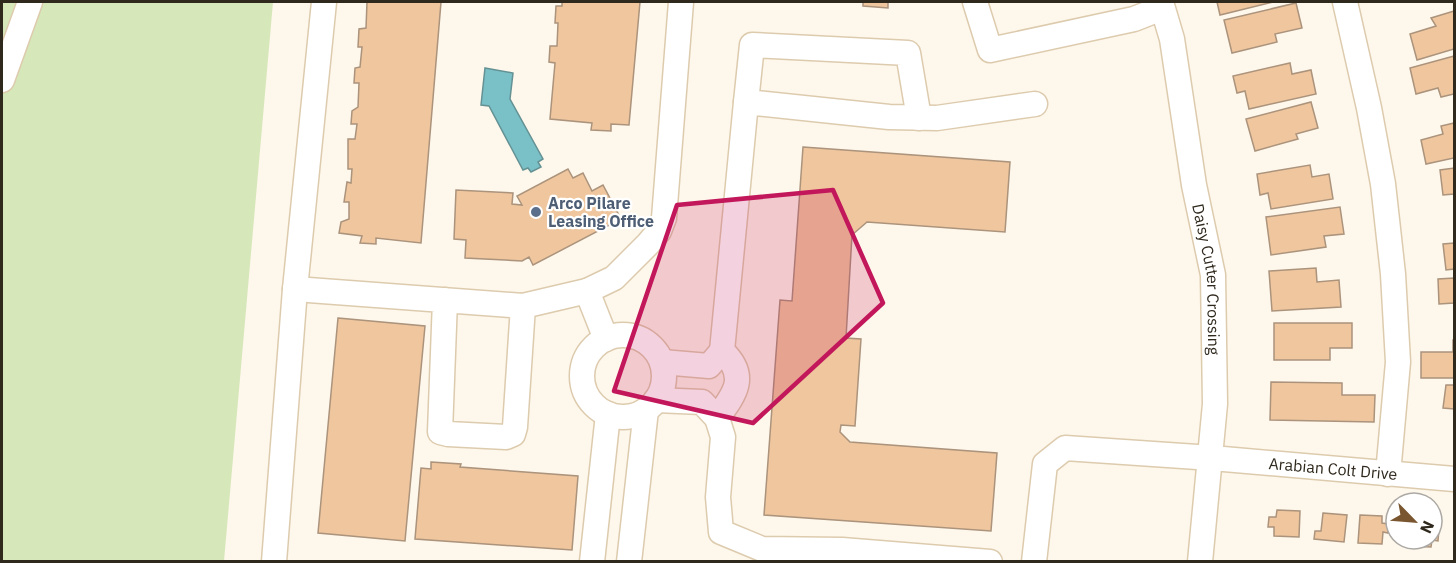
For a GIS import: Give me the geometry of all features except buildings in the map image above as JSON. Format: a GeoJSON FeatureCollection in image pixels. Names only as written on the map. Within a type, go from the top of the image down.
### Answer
{"type":"FeatureCollection","features":[{"type":"Feature","properties":{"kind":"street"},"geometry":{"type":"LineString","coordinates":[[2,80],[30,2]]}},
{"type":"Feature","properties":{"kind":"street"},"geometry":{"type":"LineString","coordinates":[[274,561],[295,289],[324,2]]}},
{"type":"Feature","properties":{"kind":"street"},"geometry":{"type":"LineString","coordinates":[[295,289],[523,306],[587,291],[614,278],[659,231],[664,218],[681,2]]}},
{"type":"Feature","properties":{"kind":"street"},"geometry":{"type":"LineString","coordinates":[[975,2],[990,50],[1134,18],[1162,5]]}},
{"type":"Feature","properties":{"kind":"street"},"geometry":{"type":"LineString","coordinates":[[1345,2],[1383,183],[1393,274],[1398,362],[1388,474]]}},
{"type":"Feature","properties":{"kind":"street","name":"Daisy Cutter Crossing"},"geometry":{"type":"LineString","coordinates":[[1162,5],[1172,39],[1194,184],[1213,275],[1215,404],[1212,458],[1200,561]]}},
{"type":"Feature","properties":{"kind":"street"},"geometry":{"type":"LineString","coordinates":[[716,358],[752,45],[908,53],[919,118]]}},
{"type":"Feature","properties":{"kind":"street"},"geometry":{"type":"LineString","coordinates":[[746,102],[919,118],[937,118],[1035,104]]}},
{"type":"Feature","properties":{"kind":"street"},"geometry":{"type":"LineString","coordinates":[[587,291],[606,339]]}},
{"type":"Feature","properties":{"kind":"street"},"geometry":{"type":"LineString","coordinates":[[445,300],[440,425],[441,432],[448,434],[513,435],[523,306]]}},
{"type":"Feature","properties":{"kind":"street"},"geometry":{"type":"LineString","coordinates":[[619,335],[633,336],[645,341],[655,350],[662,362],[663,388],[651,405],[634,415],[621,417],[608,414],[597,407],[588,396],[583,384],[583,370],[587,357],[595,346],[619,335]]}},
{"type":"Feature","properties":{"kind":"street"},"geometry":{"type":"LineString","coordinates":[[651,405],[710,410],[734,396],[737,378],[733,360],[716,358],[662,362]]}},
{"type":"Feature","properties":{"kind":"street"},"geometry":{"type":"LineString","coordinates":[[629,561],[651,405]]}},
{"type":"Feature","properties":{"kind":"street"},"geometry":{"type":"LineString","coordinates":[[710,410],[723,437],[718,497],[721,532],[762,549],[842,550],[990,561]]}},
{"type":"Feature","properties":{"kind":"street"},"geometry":{"type":"LineString","coordinates":[[592,561],[608,414]]}},
{"type":"Feature","properties":{"kind":"street","name":"Arabian Colt Drive"},"geometry":{"type":"LineString","coordinates":[[1034,561],[1045,464],[1065,447],[1455,479]]}},
{"type":"Feature","properties":{"kind":"highlighted area"},"geometry":{"type":"Polygon","coordinates":[[[833,190],[883,303],[753,423],[614,391],[677,205],[833,190]]]}},
{"type":"Feature","properties":{"kind":"green space"},"geometry":{"type":"Polygon","coordinates":[[[2,2],[273,2],[224,561],[2,561],[2,2]]]}},
{"type":"Feature","properties":{"kind":"water"},"geometry":{"type":"Polygon","coordinates":[[[485,68],[513,73],[510,99],[543,159],[538,162],[541,167],[531,172],[528,168],[523,170],[489,106],[481,105],[485,68]]]}},
{"type":"Feature","properties":{"kind":"place","name":"Arco Pilare Leasing Office"},"geometry":{"type":"Point","coordinates":[536,212]}}]}
